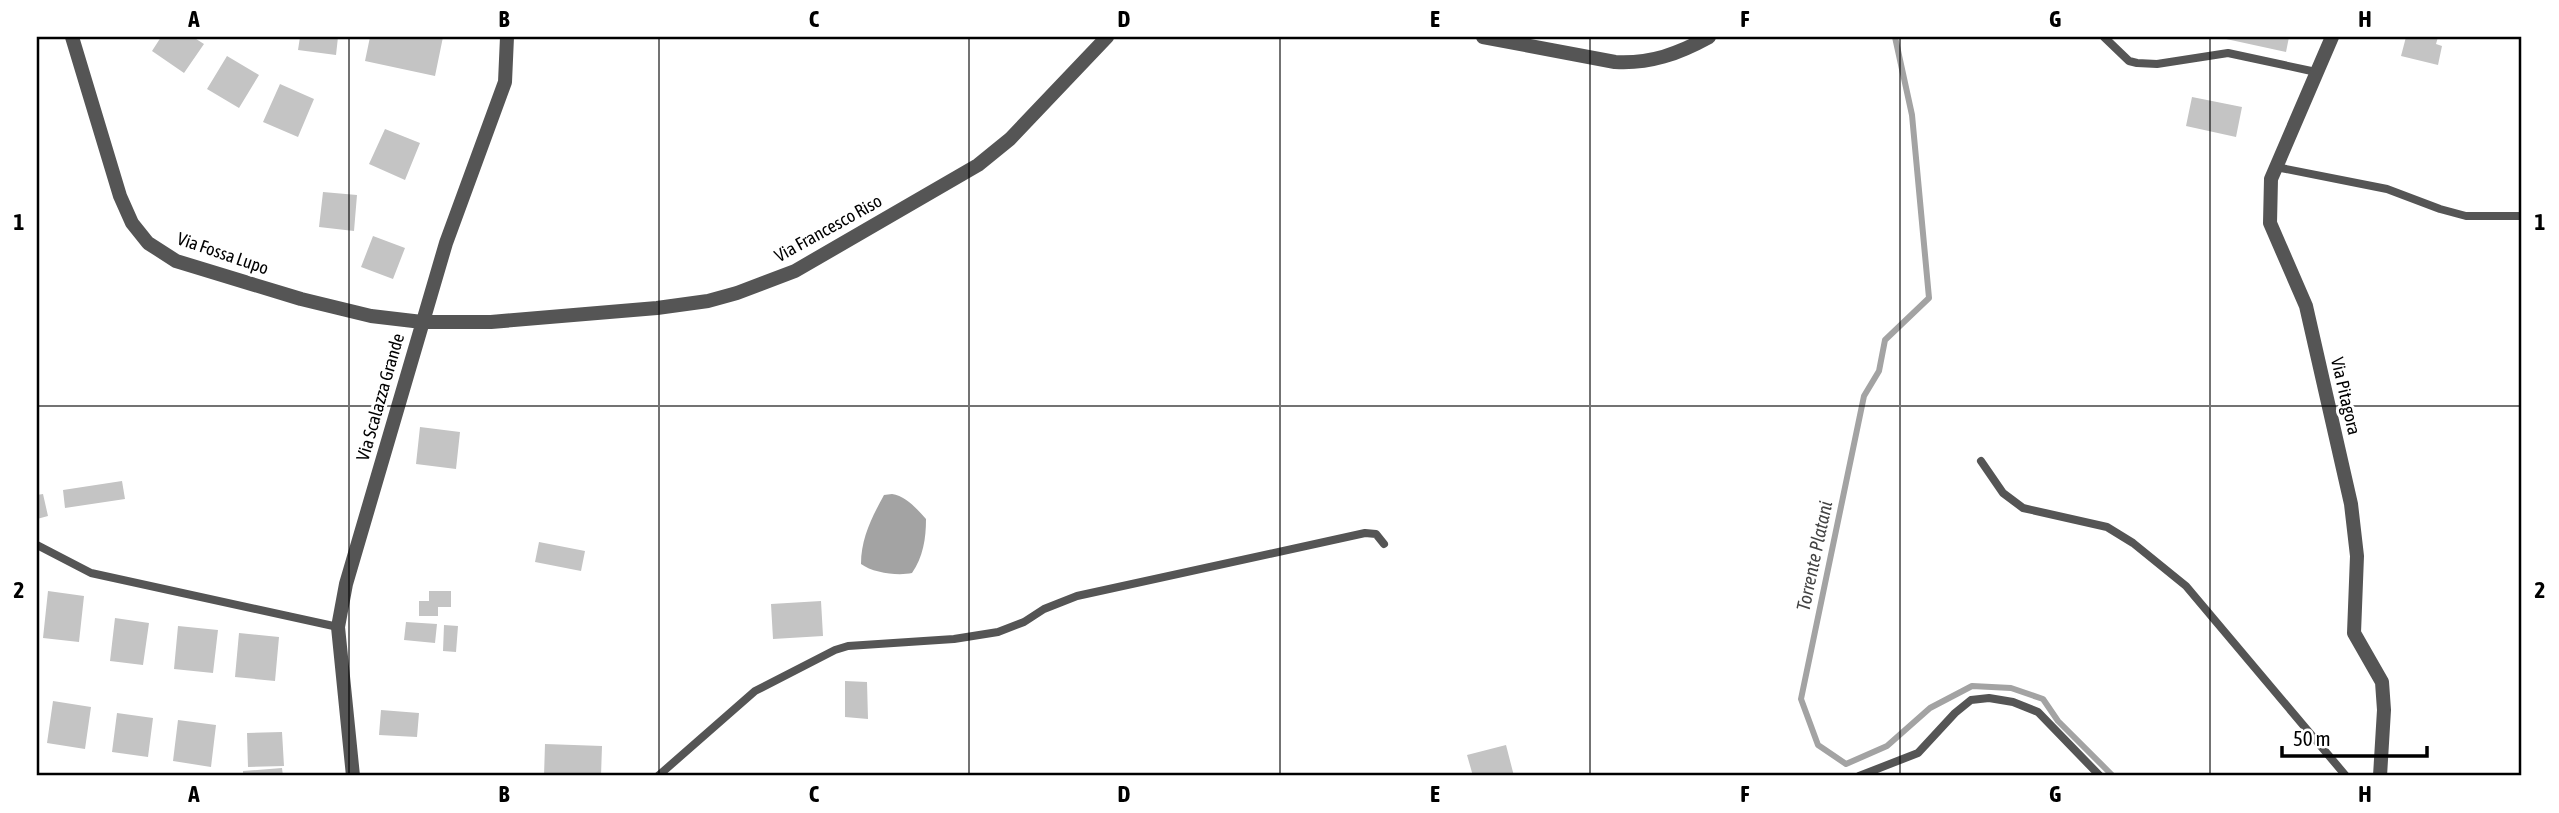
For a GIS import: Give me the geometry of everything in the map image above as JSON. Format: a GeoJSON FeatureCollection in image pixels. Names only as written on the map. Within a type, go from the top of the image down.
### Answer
{"type":"FeatureCollection","features":[{"type":"Feature","properties":{"kind":"street","name":"Via Fossa Lupo"},"geometry":{"type":"LineString","coordinates":[[72,37],[120,195],[132,223],[148,243],[176,261],[301,299],[371,316],[422,322]]}},
{"type":"Feature","properties":{"kind":"street","name":"Via Scalazza Grande"},"geometry":{"type":"LineString","coordinates":[[353,776],[338,627],[346,584],[446,243],[505,82],[508,37]]}},
{"type":"Feature","properties":{"kind":"street","name":"Via Francesco Riso"},"geometry":{"type":"LineString","coordinates":[[422,322],[491,322],[682,304],[737,293],[795,271],[978,165],[1010,139],[1107,37]]}},
{"type":"Feature","properties":{"kind":"street"},"geometry":{"type":"LineString","coordinates":[[1483,37],[1615,62],[1636,63],[1676,53],[1709,37]]}},
{"type":"Feature","properties":{"kind":"street","name":"Via Pitagora"},"geometry":{"type":"LineString","coordinates":[[2332,37],[2271,180],[2270,223],[2306,306],[2351,504],[2357,556],[2354,633],[2382,682],[2384,710],[2380,776]]}},
{"type":"Feature","properties":{"kind":"lane"},"geometry":{"type":"LineString","coordinates":[[2104,37],[2129,61],[2137,63],[2157,64],[2228,53],[2316,72]]}},
{"type":"Feature","properties":{"kind":"lane"},"geometry":{"type":"LineString","coordinates":[[2276,167],[2387,189],[2466,216],[2522,216]]}},
{"type":"Feature","properties":{"kind":"lane"},"geometry":{"type":"LineString","coordinates":[[1981,461],[2003,493],[2023,508],[2108,527],[2133,543],[2186,586],[2346,776]]}},
{"type":"Feature","properties":{"kind":"lane"},"geometry":{"type":"LineString","coordinates":[[658,776],[755,691],[848,646],[954,639],[998,632],[1077,596],[1365,533],[1376,534],[1384,544]]}},
{"type":"Feature","properties":{"kind":"lane"},"geometry":{"type":"LineString","coordinates":[[37,545],[91,573],[338,627]]}},
{"type":"Feature","properties":{"kind":"lane"},"geometry":{"type":"LineString","coordinates":[[1859,776],[1919,753],[1971,700],[1989,698],[2013,702],[2038,712],[2100,776]]}},
{"type":"Feature","properties":{"kind":"shaded area"},"geometry":{"type":"Polygon","coordinates":[[[892,494],[907,500],[926,519],[923,548],[912,573],[886,573],[861,564],[863,545],[871,520],[884,495],[892,494]]]}},
{"type":"Feature","properties":{"kind":"building"},"geometry":{"type":"Polygon","coordinates":[[[161,37],[193,37],[204,44],[184,73],[152,51],[161,37]]]}},
{"type":"Feature","properties":{"kind":"building"},"geometry":{"type":"Polygon","coordinates":[[[300,37],[338,37],[336,55],[298,50],[300,37]]]}},
{"type":"Feature","properties":{"kind":"building"},"geometry":{"type":"Polygon","coordinates":[[[370,37],[443,37],[435,76],[365,61],[370,37]]]}},
{"type":"Feature","properties":{"kind":"building"},"geometry":{"type":"Polygon","coordinates":[[[2217,37],[2289,37],[2286,52],[2217,37]]]}},
{"type":"Feature","properties":{"kind":"building"},"geometry":{"type":"Polygon","coordinates":[[[2406,37],[2438,37],[2436,44],[2442,46],[2438,65],[2401,56],[2406,37]]]}},
{"type":"Feature","properties":{"kind":"building"},"geometry":{"type":"Polygon","coordinates":[[[227,56],[259,75],[239,108],[207,89],[227,56]]]}},
{"type":"Feature","properties":{"kind":"building"},"geometry":{"type":"Polygon","coordinates":[[[280,84],[314,99],[298,137],[263,122],[280,84]]]}},
{"type":"Feature","properties":{"kind":"building"},"geometry":{"type":"Polygon","coordinates":[[[2192,97],[2242,107],[2236,137],[2186,126],[2192,97]]]}},
{"type":"Feature","properties":{"kind":"building"},"geometry":{"type":"Polygon","coordinates":[[[385,129],[420,143],[405,180],[369,164],[385,129]]]}},
{"type":"Feature","properties":{"kind":"building"},"geometry":{"type":"Polygon","coordinates":[[[323,192],[357,195],[354,231],[319,227],[323,192]]]}},
{"type":"Feature","properties":{"kind":"building"},"geometry":{"type":"Polygon","coordinates":[[[373,236],[405,248],[393,279],[361,267],[373,236]]]}},
{"type":"Feature","properties":{"kind":"building"},"geometry":{"type":"Polygon","coordinates":[[[420,427],[460,432],[456,469],[416,464],[420,427]]]}},
{"type":"Feature","properties":{"kind":"building"},"geometry":{"type":"Polygon","coordinates":[[[122,481],[125,499],[65,508],[63,490],[122,481]]]}},
{"type":"Feature","properties":{"kind":"building"},"geometry":{"type":"Polygon","coordinates":[[[43,494],[48,516],[37,519],[37,495],[43,494]]]}},
{"type":"Feature","properties":{"kind":"building"},"geometry":{"type":"Polygon","coordinates":[[[539,542],[585,551],[581,571],[535,562],[539,542]]]}},
{"type":"Feature","properties":{"kind":"building"},"geometry":{"type":"Polygon","coordinates":[[[48,591],[84,596],[79,642],[43,638],[48,591]]]}},
{"type":"Feature","properties":{"kind":"building"},"geometry":{"type":"Polygon","coordinates":[[[429,591],[451,591],[451,607],[438,607],[438,616],[419,616],[419,601],[429,601],[429,591]]]}},
{"type":"Feature","properties":{"kind":"building"},"geometry":{"type":"Polygon","coordinates":[[[821,601],[823,636],[773,639],[771,604],[821,601]]]}},
{"type":"Feature","properties":{"kind":"building"},"geometry":{"type":"Polygon","coordinates":[[[115,618],[149,623],[143,665],[110,661],[115,618]]]}},
{"type":"Feature","properties":{"kind":"building"},"geometry":{"type":"Polygon","coordinates":[[[406,622],[437,624],[435,643],[404,640],[406,622]]]}},
{"type":"Feature","properties":{"kind":"building"},"geometry":{"type":"Polygon","coordinates":[[[444,625],[458,626],[456,652],[443,651],[444,625]]]}},
{"type":"Feature","properties":{"kind":"building"},"geometry":{"type":"Polygon","coordinates":[[[178,626],[218,630],[213,673],[174,669],[178,626]]]}},
{"type":"Feature","properties":{"kind":"building"},"geometry":{"type":"Polygon","coordinates":[[[239,633],[279,637],[275,681],[235,677],[239,633]]]}},
{"type":"Feature","properties":{"kind":"building"},"geometry":{"type":"Polygon","coordinates":[[[845,681],[867,682],[868,719],[845,717],[845,681]]]}},
{"type":"Feature","properties":{"kind":"building"},"geometry":{"type":"Polygon","coordinates":[[[53,701],[91,707],[85,749],[47,743],[53,701]]]}},
{"type":"Feature","properties":{"kind":"building"},"geometry":{"type":"Polygon","coordinates":[[[381,710],[419,713],[417,737],[379,735],[381,710]]]}},
{"type":"Feature","properties":{"kind":"building"},"geometry":{"type":"Polygon","coordinates":[[[117,713],[153,718],[148,757],[112,752],[117,713]]]}},
{"type":"Feature","properties":{"kind":"building"},"geometry":{"type":"Polygon","coordinates":[[[178,720],[216,725],[211,767],[173,761],[178,720]]]}},
{"type":"Feature","properties":{"kind":"building"},"geometry":{"type":"Polygon","coordinates":[[[282,732],[284,766],[248,767],[247,733],[282,732]]]}},
{"type":"Feature","properties":{"kind":"building"},"geometry":{"type":"Polygon","coordinates":[[[545,744],[602,746],[601,776],[544,776],[545,744]]]}},
{"type":"Feature","properties":{"kind":"building"},"geometry":{"type":"Polygon","coordinates":[[[1506,745],[1514,776],[1473,776],[1467,755],[1506,745]]]}},
{"type":"Feature","properties":{"kind":"building"},"geometry":{"type":"Polygon","coordinates":[[[282,768],[283,776],[243,776],[243,771],[282,768]]]}},
{"type":"Feature","properties":{"kind":"waterway","name":"Torrente Platani"},"geometry":{"type":"LineString","coordinates":[[1895,37],[1912,115],[1929,298],[1885,340],[1879,371],[1864,396],[1801,699],[1818,745],[1846,764],[1887,746],[1930,708],[1972,686],[2011,688],[2043,699],[2058,721],[2113,776]]}}]}
